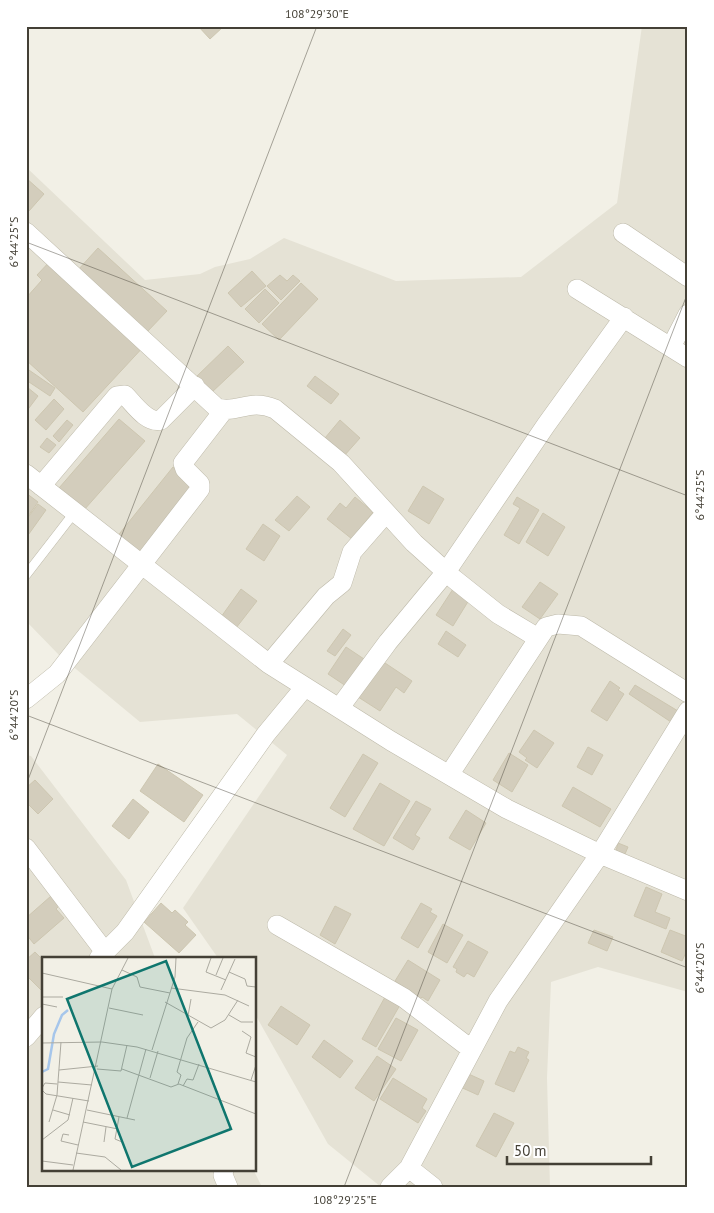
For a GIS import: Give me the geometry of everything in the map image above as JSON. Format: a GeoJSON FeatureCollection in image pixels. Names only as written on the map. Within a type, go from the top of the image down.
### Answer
{"type":"FeatureCollection","features":[{"type":"Feature","properties":{"kind":"street"},"geometry":{"type":"LineString","coordinates":[[26,232],[217,408],[224,410],[251,404],[263,404],[275,409],[341,463],[386,513],[446,572],[498,614],[538,638]]}},
{"type":"Feature","properties":{"kind":"street"},"geometry":{"type":"LineString","coordinates":[[623,233],[688,277]]}},
{"type":"Feature","properties":{"kind":"street"},"geometry":{"type":"LineString","coordinates":[[577,289],[688,358]]}},
{"type":"Feature","properties":{"kind":"street"},"geometry":{"type":"LineString","coordinates":[[671,347],[688,314]]}},
{"type":"Feature","properties":{"kind":"street"},"geometry":{"type":"LineString","coordinates":[[340,707],[388,642],[446,572],[546,425],[624,317]]}},
{"type":"Feature","properties":{"kind":"street"},"geometry":{"type":"LineString","coordinates":[[41,486],[117,396],[124,395],[150,420],[156,421],[161,420],[195,386]]}},
{"type":"Feature","properties":{"kind":"street"},"geometry":{"type":"LineString","coordinates":[[26,699],[57,674],[140,564],[200,489],[200,484],[185,469],[183,463],[224,410]]}},
{"type":"Feature","properties":{"kind":"street"},"geometry":{"type":"LineString","coordinates":[[26,474],[269,664],[304,688],[340,707],[507,809],[600,854],[688,891]]}},
{"type":"Feature","properties":{"kind":"street"},"geometry":{"type":"LineString","coordinates":[[269,664],[326,596],[342,583],[352,552],[386,513]]}},
{"type":"Feature","properties":{"kind":"street"},"geometry":{"type":"LineString","coordinates":[[449,775],[546,627],[558,624],[581,626],[688,693]]}},
{"type":"Feature","properties":{"kind":"street"},"geometry":{"type":"LineString","coordinates":[[26,848],[102,955],[125,932],[266,734],[304,688]]}},
{"type":"Feature","properties":{"kind":"street"},"geometry":{"type":"LineString","coordinates":[[390,1187],[409,1168],[498,1001],[600,854],[686,715]]}},
{"type":"Feature","properties":{"kind":"street"},"geometry":{"type":"LineString","coordinates":[[277,925],[404,998],[471,1049]]}},
{"type":"Feature","properties":{"kind":"street"},"geometry":{"type":"LineString","coordinates":[[28,1032],[42,1018]]}},
{"type":"Feature","properties":{"kind":"street"},"geometry":{"type":"LineString","coordinates":[[409,1168],[433,1187]]}},
{"type":"Feature","properties":{"kind":"street"},"geometry":{"type":"LineString","coordinates":[[224,1170],[223,1175],[228,1187]]}},
{"type":"Feature","properties":{"kind":"lane"},"geometry":{"type":"LineString","coordinates":[[26,575],[74,512]]}},
{"type":"Feature","properties":{"kind":"shaded area"},"geometry":{"type":"Polygon","coordinates":[[[642,26],[688,26],[688,992],[598,967],[551,982],[547,1078],[550,1187],[381,1187],[328,1144],[256,1016],[256,957],[217,957],[183,908],[287,755],[237,714],[140,722],[59,655],[26,621],[26,167],[145,280],[200,274],[215,267],[250,259],[284,238],[396,281],[521,277],[617,203],[642,26]]]}},
{"type":"Feature","properties":{"kind":"shaded area"},"geometry":{"type":"Polygon","coordinates":[[[26,755],[31,756],[126,880],[155,957],[42,957],[42,1170],[254,1170],[262,1187],[26,1187],[26,755]]]}},
{"type":"Feature","properties":{"kind":"building"},"geometry":{"type":"Polygon","coordinates":[[[198,26],[224,26],[210,39],[198,26]]]}},
{"type":"Feature","properties":{"kind":"building"},"geometry":{"type":"Polygon","coordinates":[[[26,178],[44,194],[29,211],[26,209],[26,178]]]}},
{"type":"Feature","properties":{"kind":"building"},"geometry":{"type":"Polygon","coordinates":[[[98,248],[167,311],[146,333],[78,270],[98,248]]]}},
{"type":"Feature","properties":{"kind":"building"},"geometry":{"type":"Polygon","coordinates":[[[53,258],[146,344],[83,412],[26,360],[26,298],[42,280],[37,275],[53,258]]]}},
{"type":"Feature","properties":{"kind":"building"},"geometry":{"type":"Polygon","coordinates":[[[252,271],[266,286],[241,307],[228,293],[252,271]]]}},
{"type":"Feature","properties":{"kind":"building"},"geometry":{"type":"Polygon","coordinates":[[[280,275],[287,281],[293,275],[300,281],[281,300],[267,286],[280,275]]]}},
{"type":"Feature","properties":{"kind":"building"},"geometry":{"type":"Polygon","coordinates":[[[301,283],[318,299],[279,340],[262,324],[301,283]]]}},
{"type":"Feature","properties":{"kind":"building"},"geometry":{"type":"Polygon","coordinates":[[[265,289],[279,303],[259,323],[245,309],[265,289]]]}},
{"type":"Feature","properties":{"kind":"building"},"geometry":{"type":"Polygon","coordinates":[[[228,346],[244,362],[211,393],[196,377],[228,346]]]}},
{"type":"Feature","properties":{"kind":"building"},"geometry":{"type":"Polygon","coordinates":[[[26,368],[55,388],[50,396],[26,380],[26,368]]]}},
{"type":"Feature","properties":{"kind":"building"},"geometry":{"type":"Polygon","coordinates":[[[315,376],[339,394],[331,404],[307,386],[315,376]]]}},
{"type":"Feature","properties":{"kind":"building"},"geometry":{"type":"Polygon","coordinates":[[[26,388],[38,396],[26,412],[26,388]]]}},
{"type":"Feature","properties":{"kind":"building"},"geometry":{"type":"Polygon","coordinates":[[[54,399],[64,409],[46,430],[35,420],[54,399]]]}},
{"type":"Feature","properties":{"kind":"building"},"geometry":{"type":"Polygon","coordinates":[[[119,419],[145,441],[84,510],[59,488],[119,419]]]}},
{"type":"Feature","properties":{"kind":"building"},"geometry":{"type":"Polygon","coordinates":[[[67,420],[73,425],[59,442],[53,436],[67,420]]]}},
{"type":"Feature","properties":{"kind":"building"},"geometry":{"type":"Polygon","coordinates":[[[340,420],[360,438],[344,456],[325,438],[340,420]]]}},
{"type":"Feature","properties":{"kind":"building"},"geometry":{"type":"Polygon","coordinates":[[[47,438],[56,445],[49,453],[40,447],[47,438]]]}},
{"type":"Feature","properties":{"kind":"building"},"geometry":{"type":"Polygon","coordinates":[[[173,467],[200,488],[142,559],[116,538],[173,467]]]}},
{"type":"Feature","properties":{"kind":"building"},"geometry":{"type":"Polygon","coordinates":[[[423,486],[444,499],[429,524],[408,511],[423,486]]]}},
{"type":"Feature","properties":{"kind":"building"},"geometry":{"type":"Polygon","coordinates":[[[26,493],[38,502],[26,519],[26,493]]]}},
{"type":"Feature","properties":{"kind":"building"},"geometry":{"type":"Polygon","coordinates":[[[297,496],[310,507],[289,531],[275,520],[297,496]]]}},
{"type":"Feature","properties":{"kind":"building"},"geometry":{"type":"Polygon","coordinates":[[[355,497],[373,512],[352,539],[327,519],[340,503],[346,508],[355,497]]]}},
{"type":"Feature","properties":{"kind":"building"},"geometry":{"type":"Polygon","coordinates":[[[517,497],[539,510],[519,544],[504,535],[520,508],[513,504],[517,497]]]}},
{"type":"Feature","properties":{"kind":"building"},"geometry":{"type":"Polygon","coordinates":[[[38,504],[46,510],[26,538],[26,520],[38,504]]]}},
{"type":"Feature","properties":{"kind":"building"},"geometry":{"type":"Polygon","coordinates":[[[543,513],[565,527],[548,556],[526,542],[543,513]]]}},
{"type":"Feature","properties":{"kind":"building"},"geometry":{"type":"Polygon","coordinates":[[[263,524],[280,536],[264,561],[246,549],[263,524]]]}},
{"type":"Feature","properties":{"kind":"building"},"geometry":{"type":"Polygon","coordinates":[[[540,582],[558,594],[540,619],[522,607],[540,582]]]}},
{"type":"Feature","properties":{"kind":"building"},"geometry":{"type":"Polygon","coordinates":[[[241,589],[257,601],[236,628],[221,617],[241,589]]]}},
{"type":"Feature","properties":{"kind":"building"},"geometry":{"type":"Polygon","coordinates":[[[453,589],[469,600],[453,626],[436,615],[453,589]]]}},
{"type":"Feature","properties":{"kind":"building"},"geometry":{"type":"Polygon","coordinates":[[[343,629],[351,635],[335,656],[327,651],[343,629]]]}},
{"type":"Feature","properties":{"kind":"building"},"geometry":{"type":"Polygon","coordinates":[[[446,631],[466,645],[458,657],[438,644],[446,631]]]}},
{"type":"Feature","properties":{"kind":"building"},"geometry":{"type":"Polygon","coordinates":[[[346,647],[367,661],[349,688],[328,674],[346,647]]]}},
{"type":"Feature","properties":{"kind":"building"},"geometry":{"type":"Polygon","coordinates":[[[379,659],[412,681],[404,693],[396,687],[380,711],[355,695],[379,659]]]}},
{"type":"Feature","properties":{"kind":"building"},"geometry":{"type":"Polygon","coordinates":[[[610,681],[620,688],[618,690],[624,694],[607,721],[591,711],[610,681]]]}},
{"type":"Feature","properties":{"kind":"building"},"geometry":{"type":"Polygon","coordinates":[[[635,685],[678,711],[671,722],[629,694],[635,685]]]}},
{"type":"Feature","properties":{"kind":"building"},"geometry":{"type":"Polygon","coordinates":[[[534,730],[554,743],[537,768],[525,760],[527,758],[519,752],[534,730]]]}},
{"type":"Feature","properties":{"kind":"building"},"geometry":{"type":"Polygon","coordinates":[[[588,747],[603,755],[592,775],[577,767],[588,747]]]}},
{"type":"Feature","properties":{"kind":"building"},"geometry":{"type":"Polygon","coordinates":[[[509,753],[528,765],[512,792],[493,780],[509,753]]]}},
{"type":"Feature","properties":{"kind":"building"},"geometry":{"type":"Polygon","coordinates":[[[363,754],[378,763],[345,817],[330,808],[363,754]]]}},
{"type":"Feature","properties":{"kind":"building"},"geometry":{"type":"Polygon","coordinates":[[[158,764],[203,795],[184,822],[140,791],[158,764]]]}},
{"type":"Feature","properties":{"kind":"building"},"geometry":{"type":"Polygon","coordinates":[[[35,780],[53,799],[38,814],[26,802],[26,788],[35,780]]]}},
{"type":"Feature","properties":{"kind":"building"},"geometry":{"type":"Polygon","coordinates":[[[380,783],[410,801],[384,846],[353,829],[380,783]]]}},
{"type":"Feature","properties":{"kind":"building"},"geometry":{"type":"Polygon","coordinates":[[[573,787],[611,809],[600,827],[562,806],[573,787]]]}},
{"type":"Feature","properties":{"kind":"building"},"geometry":{"type":"Polygon","coordinates":[[[133,799],[149,812],[129,839],[112,826],[133,799]]]}},
{"type":"Feature","properties":{"kind":"building"},"geometry":{"type":"Polygon","coordinates":[[[416,801],[431,809],[415,835],[420,838],[413,850],[393,838],[416,801]]]}},
{"type":"Feature","properties":{"kind":"building"},"geometry":{"type":"Polygon","coordinates":[[[466,810],[486,823],[470,850],[449,838],[466,810]]]}},
{"type":"Feature","properties":{"kind":"building"},"geometry":{"type":"Polygon","coordinates":[[[618,843],[628,847],[625,854],[616,851],[618,843]]]}},
{"type":"Feature","properties":{"kind":"building"},"geometry":{"type":"Polygon","coordinates":[[[646,887],[662,894],[655,912],[670,918],[666,929],[634,916],[646,887]]]}},
{"type":"Feature","properties":{"kind":"building"},"geometry":{"type":"Polygon","coordinates":[[[51,896],[60,905],[56,909],[64,918],[34,944],[26,934],[26,918],[51,896]]]}},
{"type":"Feature","properties":{"kind":"building"},"geometry":{"type":"Polygon","coordinates":[[[161,903],[172,913],[175,910],[188,922],[185,925],[196,935],[179,953],[144,922],[161,903]]]}},
{"type":"Feature","properties":{"kind":"building"},"geometry":{"type":"Polygon","coordinates":[[[421,903],[432,909],[430,912],[437,916],[418,948],[401,938],[421,903]]]}},
{"type":"Feature","properties":{"kind":"building"},"geometry":{"type":"Polygon","coordinates":[[[335,906],[351,914],[335,944],[320,935],[335,906]]]}},
{"type":"Feature","properties":{"kind":"building"},"geometry":{"type":"Polygon","coordinates":[[[443,924],[463,935],[447,963],[428,952],[443,924]]]}},
{"type":"Feature","properties":{"kind":"building"},"geometry":{"type":"Polygon","coordinates":[[[594,930],[613,937],[607,951],[588,943],[594,930]]]}},
{"type":"Feature","properties":{"kind":"building"},"geometry":{"type":"Polygon","coordinates":[[[670,930],[688,937],[688,948],[682,961],[661,952],[670,930]]]}},
{"type":"Feature","properties":{"kind":"building"},"geometry":{"type":"Polygon","coordinates":[[[468,941],[488,952],[474,977],[467,973],[464,977],[456,972],[457,969],[453,967],[468,941]]]}},
{"type":"Feature","properties":{"kind":"building"},"geometry":{"type":"Polygon","coordinates":[[[35,952],[42,959],[42,991],[26,975],[26,960],[35,952]]]}},
{"type":"Feature","properties":{"kind":"building"},"geometry":{"type":"Polygon","coordinates":[[[408,960],[440,980],[428,1001],[422,997],[420,999],[395,981],[408,960]]]}},
{"type":"Feature","properties":{"kind":"building"},"geometry":{"type":"Polygon","coordinates":[[[385,997],[400,1005],[376,1047],[362,1039],[385,997]]]}},
{"type":"Feature","properties":{"kind":"building"},"geometry":{"type":"Polygon","coordinates":[[[281,1006],[310,1025],[297,1045],[268,1025],[281,1006]]]}},
{"type":"Feature","properties":{"kind":"building"},"geometry":{"type":"Polygon","coordinates":[[[396,1018],[418,1030],[401,1061],[378,1049],[396,1018]]]}},
{"type":"Feature","properties":{"kind":"building"},"geometry":{"type":"Polygon","coordinates":[[[324,1040],[353,1061],[340,1078],[312,1057],[324,1040]]]}},
{"type":"Feature","properties":{"kind":"building"},"geometry":{"type":"Polygon","coordinates":[[[518,1047],[529,1052],[526,1058],[529,1060],[514,1092],[495,1084],[510,1051],[515,1053],[518,1047]]]}},
{"type":"Feature","properties":{"kind":"building"},"geometry":{"type":"Polygon","coordinates":[[[377,1056],[396,1069],[374,1101],[355,1088],[377,1056]]]}},
{"type":"Feature","properties":{"kind":"building"},"geometry":{"type":"Polygon","coordinates":[[[462,1071],[484,1081],[478,1095],[456,1085],[462,1071]]]}},
{"type":"Feature","properties":{"kind":"building"},"geometry":{"type":"Polygon","coordinates":[[[393,1078],[427,1099],[422,1108],[426,1111],[418,1123],[380,1099],[393,1078]]]}},
{"type":"Feature","properties":{"kind":"building"},"geometry":{"type":"Polygon","coordinates":[[[494,1113],[514,1123],[496,1157],[476,1146],[494,1113]]]}}]}
